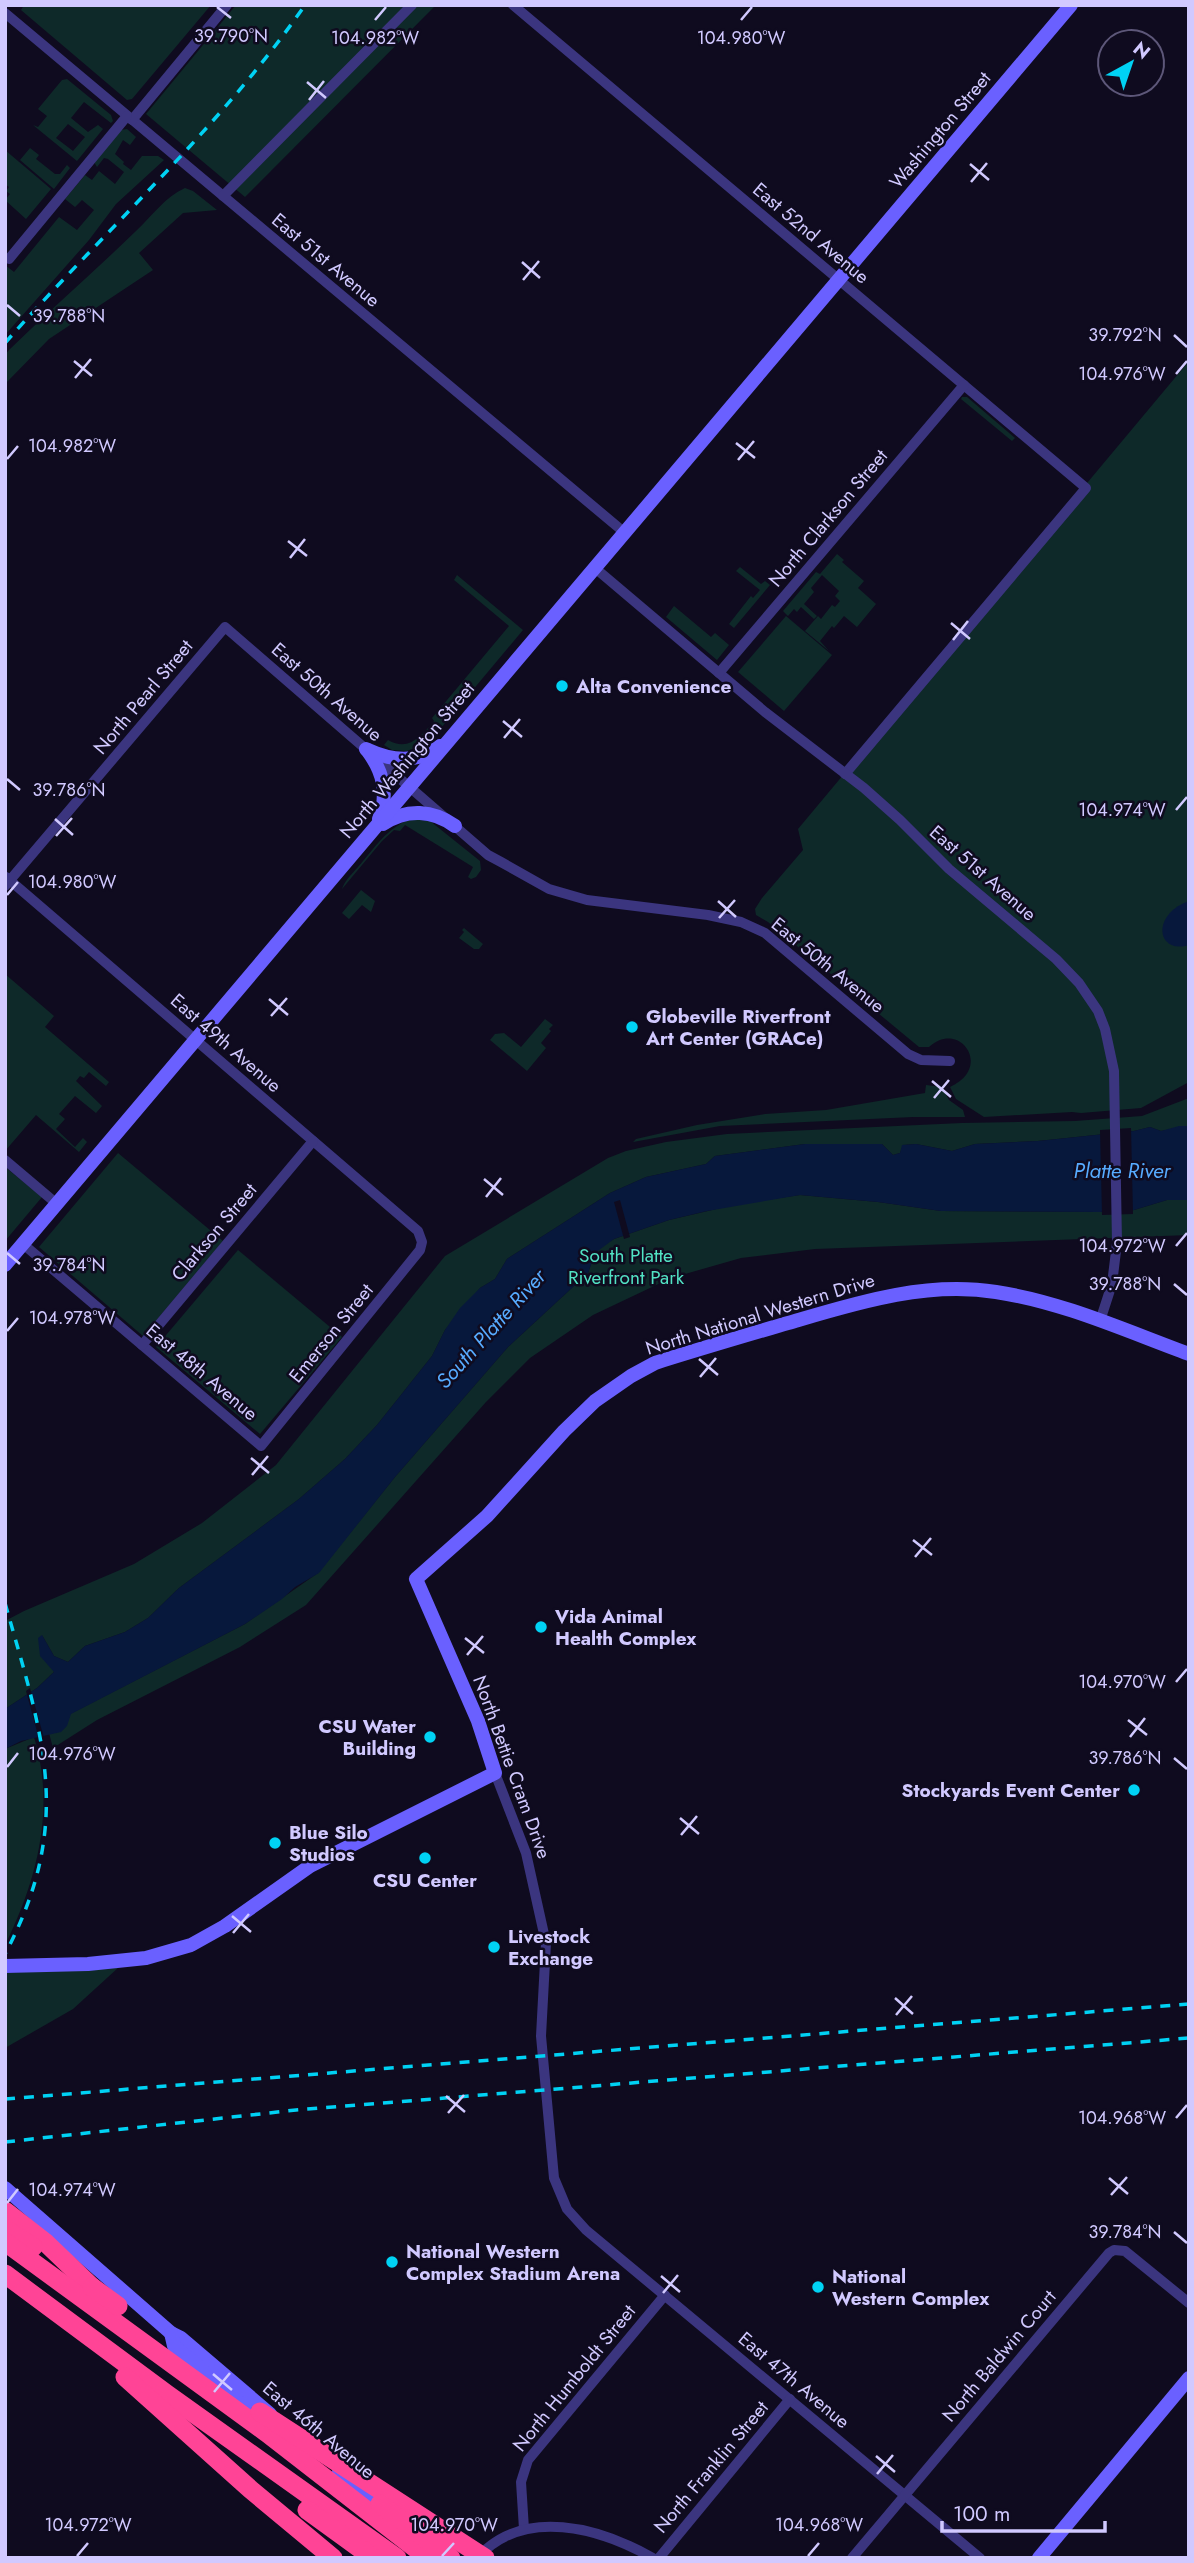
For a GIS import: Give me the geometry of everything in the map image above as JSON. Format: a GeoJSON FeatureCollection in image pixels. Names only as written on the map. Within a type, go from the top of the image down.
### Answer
{"type":"FeatureCollection","features":[{"type":"Feature","properties":{"kind":"highway"},"geometry":{"type":"LineString","coordinates":[[5,2211],[46,2243],[92,2287]]}},
{"type":"Feature","properties":{"kind":"highway"},"geometry":{"type":"LineString","coordinates":[[5,2229],[92,2287],[274,2422],[450,2558]]}},
{"type":"Feature","properties":{"kind":"highway"},"geometry":{"type":"LineString","coordinates":[[5,2242],[267,2432],[428,2558]]}},
{"type":"Feature","properties":{"kind":"highway"},"geometry":{"type":"LineString","coordinates":[[5,2274],[168,2395],[397,2558]]}},
{"type":"Feature","properties":{"kind":"highway"},"geometry":{"type":"LineString","coordinates":[[5,2287],[373,2558]]}},
{"type":"Feature","properties":{"kind":"highway"},"geometry":{"type":"LineString","coordinates":[[123,2375],[250,2489],[333,2558]]}},
{"type":"Feature","properties":{"kind":"highway"},"geometry":{"type":"LineString","coordinates":[[274,2422],[485,2558]]}},
{"type":"Feature","properties":{"kind":"street"},"geometry":{"type":"LineString","coordinates":[[6,14],[13,5]]}},
{"type":"Feature","properties":{"kind":"street"},"geometry":{"type":"LineString","coordinates":[[9,259],[227,5]]}},
{"type":"Feature","properties":{"kind":"street"},"geometry":{"type":"LineString","coordinates":[[223,196],[412,5]]}},
{"type":"Feature","properties":{"kind":"street","name":"East 52nd Avenue"},"geometry":{"type":"LineString","coordinates":[[513,5],[1086,488],[845,774]]}},
{"type":"Feature","properties":{"kind":"street","name":"Washington Street"},"geometry":{"type":"LineString","coordinates":[[839,280],[1070,5]]}},
{"type":"Feature","properties":{"kind":"street","name":"East 51st Avenue"},"geometry":{"type":"LineString","coordinates":[[6,14],[625,533]]}},
{"type":"Feature","properties":{"kind":"street","name":"North Washington Street"},"geometry":{"type":"LineString","coordinates":[[5,1265],[839,280]]}},
{"type":"Feature","properties":{"kind":"street","name":"North Clarkson Street"},"geometry":{"type":"LineString","coordinates":[[719,673],[964,385]]}},
{"type":"Feature","properties":{"kind":"street","name":"East 51st Avenue"},"geometry":{"type":"LineString","coordinates":[[596,568],[719,673],[900,820],[949,869],[1056,959],[1079,983],[1098,1011],[1111,1049],[1115,1099],[1117,1243],[1112,1284],[1100,1321]]}},
{"type":"Feature","properties":{"kind":"street","name":"East 50th Avenue"},"geometry":{"type":"LineString","coordinates":[[225,627],[488,855],[549,889],[587,900],[708,915],[741,922],[765,933],[908,1054],[920,1060],[950,1061]]}},
{"type":"Feature","properties":{"kind":"street","name":"North Pearl Street"},"geometry":{"type":"LineString","coordinates":[[7,881],[225,627]]}},
{"type":"Feature","properties":{"kind":"street"},"geometry":{"type":"LineString","coordinates":[[366,749],[388,758],[407,760],[429,753],[453,736]]}},
{"type":"Feature","properties":{"kind":"street"},"geometry":{"type":"LineString","coordinates":[[366,749],[379,767],[384,788],[383,810],[373,830]]}},
{"type":"Feature","properties":{"kind":"street"},"geometry":{"type":"LineString","coordinates":[[373,830],[394,817],[415,813],[435,815],[455,826]]}},
{"type":"Feature","properties":{"kind":"street","name":"East 49th Avenue"},"geometry":{"type":"LineString","coordinates":[[7,881],[418,1231],[422,1239]]}},
{"type":"Feature","properties":{"kind":"street","name":"Clarkson Street"},"geometry":{"type":"LineString","coordinates":[[142,1345],[313,1141]]}},
{"type":"Feature","properties":{"kind":"street"},"geometry":{"type":"LineString","coordinates":[[5,1160],[57,1204]]}},
{"type":"Feature","properties":{"kind":"street","name":"Emerson Street"},"geometry":{"type":"LineString","coordinates":[[261,1446],[420,1250],[422,1239]]}},
{"type":"Feature","properties":{"kind":"street","name":"East 48th Avenue"},"geometry":{"type":"LineString","coordinates":[[23,1244],[261,1446]]}},
{"type":"Feature","properties":{"kind":"street","name":"North National Western Drive"},"geometry":{"type":"LineString","coordinates":[[416,1579],[487,1516],[595,1401],[631,1376],[655,1363],[839,1308],[892,1294],[929,1290],[996,1292],[1038,1300],[1189,1354]]}},
{"type":"Feature","properties":{"kind":"street","name":"North Bettie Cram Drive"},"geometry":{"type":"LineString","coordinates":[[416,1579],[478,1720],[526,1853],[546,1943],[541,2036],[554,2178],[567,2209],[586,2230]]}},
{"type":"Feature","properties":{"kind":"street"},"geometry":{"type":"LineString","coordinates":[[5,1966],[88,1964],[146,1958],[191,1945],[225,1926],[310,1866],[495,1773]]}},
{"type":"Feature","properties":{"kind":"street","name":"East 46th Avenue"},"geometry":{"type":"LineString","coordinates":[[5,2188],[171,2333],[181,2338],[441,2558]]}},
{"type":"Feature","properties":{"kind":"street","name":"East 47th Avenue"},"geometry":{"type":"LineString","coordinates":[[586,2230],[980,2558]]}},
{"type":"Feature","properties":{"kind":"street","name":"North Baldwin Court"},"geometry":{"type":"LineString","coordinates":[[852,2558],[1109,2253],[1114,2250],[1125,2251],[1189,2303]]}},
{"type":"Feature","properties":{"kind":"street","name":"North Humboldt Street"},"geometry":{"type":"LineString","coordinates":[[524,2529],[521,2482],[528,2460],[665,2295]]}},
{"type":"Feature","properties":{"kind":"street","name":"East 46th Avenue"},"geometry":{"type":"LineString","coordinates":[[171,2333],[174,2346],[421,2558]]}},
{"type":"Feature","properties":{"kind":"street"},"geometry":{"type":"LineString","coordinates":[[1039,2558],[1189,2378]]}},
{"type":"Feature","properties":{"kind":"street","name":"North Franklin Street"},"geometry":{"type":"LineString","coordinates":[[659,2558],[790,2399]]}},
{"type":"Feature","properties":{"kind":"street"},"geometry":{"type":"LineString","coordinates":[[477,2558],[492,2544],[524,2529],[554,2527],[586,2530],[616,2539],[653,2558]]}},
{"type":"Feature","properties":{"kind":"green space"},"geometry":{"type":"Polygon","coordinates":[[[24,5],[211,5],[132,99],[127,100],[21,10],[24,5]]]}},
{"type":"Feature","properties":{"kind":"green space"},"geometry":{"type":"Polygon","coordinates":[[[236,5],[436,5],[245,197],[146,114],[236,5]]]}},
{"type":"Feature","properties":{"kind":"green space"},"geometry":{"type":"Polygon","coordinates":[[[67,79],[111,115],[113,121],[111,123],[84,102],[71,118],[88,132],[98,125],[103,129],[77,161],[33,125],[38,127],[47,116],[38,109],[62,80],[67,79]],[[68,124],[56,138],[73,151],[85,137],[68,124]]]}},
{"type":"Feature","properties":{"kind":"green space"},"geometry":{"type":"Polygon","coordinates":[[[127,129],[136,137],[130,145],[123,140],[115,154],[123,164],[131,170],[142,156],[158,156],[164,160],[116,204],[89,240],[5,335],[5,265],[14,272],[59,217],[77,230],[94,210],[82,200],[75,207],[65,199],[85,175],[92,180],[99,171],[115,184],[124,172],[108,159],[104,158],[97,167],[94,162],[120,130],[127,129]]]}},
{"type":"Feature","properties":{"kind":"green space"},"geometry":{"type":"Polygon","coordinates":[[[30,148],[39,155],[36,159],[55,174],[60,174],[67,165],[70,168],[54,189],[20,160],[30,148]]]}},
{"type":"Feature","properties":{"kind":"green space"},"geometry":{"type":"Polygon","coordinates":[[[5,150],[51,189],[26,219],[5,200],[10,194],[6,191],[9,187],[5,184],[5,150]]]}},
{"type":"Feature","properties":{"kind":"green space"},"geometry":{"type":"Polygon","coordinates":[[[185,188],[217,210],[183,213],[139,253],[153,270],[49,339],[5,384],[5,355],[9,350],[165,201],[185,188]]]}},
{"type":"Feature","properties":{"kind":"green space"},"geometry":{"type":"Polygon","coordinates":[[[1189,361],[1189,1082],[1141,1108],[984,1117],[956,1099],[950,1087],[963,1078],[970,1068],[971,1058],[960,1042],[940,1040],[929,1047],[919,1047],[768,922],[756,915],[755,909],[803,850],[798,829],[1189,361]]]}},
{"type":"Feature","properties":{"kind":"green space"},"geometry":{"type":"Polygon","coordinates":[[[967,397],[1015,438],[1012,441],[961,399],[967,397]]]}},
{"type":"Feature","properties":{"kind":"green space"},"geometry":{"type":"Polygon","coordinates":[[[837,554],[844,560],[842,562],[864,581],[858,588],[876,604],[857,627],[844,616],[834,628],[832,626],[820,641],[829,651],[805,631],[818,616],[821,619],[832,605],[835,607],[840,601],[835,596],[839,591],[822,575],[811,588],[814,592],[804,604],[817,616],[814,619],[801,607],[797,612],[794,609],[788,616],[783,611],[816,572],[820,574],[837,554]]]}},
{"type":"Feature","properties":{"kind":"green space"},"geometry":{"type":"Polygon","coordinates":[[[740,567],[761,584],[765,581],[770,585],[734,628],[729,624],[751,596],[753,598],[760,590],[736,571],[740,567]]]}},
{"type":"Feature","properties":{"kind":"green space"},"geometry":{"type":"Polygon","coordinates":[[[457,575],[523,630],[436,734],[420,747],[407,751],[392,750],[384,745],[388,740],[408,743],[424,732],[434,721],[432,718],[509,626],[454,580],[457,575]]]}},
{"type":"Feature","properties":{"kind":"green space"},"geometry":{"type":"Polygon","coordinates":[[[674,606],[711,637],[715,633],[729,645],[717,660],[666,617],[674,606]]]}},
{"type":"Feature","properties":{"kind":"green space"},"geometry":{"type":"Polygon","coordinates":[[[786,616],[832,655],[784,711],[738,672],[786,616]]]}},
{"type":"Feature","properties":{"kind":"green space"},"geometry":{"type":"Polygon","coordinates":[[[411,819],[430,821],[480,861],[481,870],[476,877],[468,877],[473,867],[405,825],[400,831],[394,830],[382,841],[342,889],[382,839],[402,823],[411,819]]]}},
{"type":"Feature","properties":{"kind":"green space"},"geometry":{"type":"Polygon","coordinates":[[[361,890],[375,901],[371,912],[362,905],[349,919],[342,913],[361,890]]]}},
{"type":"Feature","properties":{"kind":"green space"},"geometry":{"type":"Polygon","coordinates":[[[464,928],[483,944],[479,949],[474,949],[459,938],[464,928]]]}},
{"type":"Feature","properties":{"kind":"green space"},"geometry":{"type":"Polygon","coordinates":[[[5,974],[54,1016],[45,1027],[109,1082],[106,1086],[89,1072],[84,1078],[80,1076],[76,1081],[102,1106],[96,1113],[75,1096],[59,1114],[65,1119],[56,1129],[75,1147],[83,1138],[87,1142],[79,1152],[36,1115],[5,1151],[5,974]]]}},
{"type":"Feature","properties":{"kind":"green space"},"geometry":{"type":"Polygon","coordinates":[[[545,1019],[553,1025],[541,1043],[546,1048],[527,1071],[490,1040],[495,1034],[504,1033],[521,1047],[545,1019]]]}},
{"type":"Feature","properties":{"kind":"green space"},"geometry":{"type":"Polygon","coordinates":[[[926,1085],[942,1087],[949,1100],[963,1110],[965,1117],[720,1126],[633,1142],[636,1139],[697,1125],[765,1114],[826,1110],[925,1093],[926,1085]]]}},
{"type":"Feature","properties":{"kind":"green space"},"geometry":{"type":"Polygon","coordinates":[[[1189,1098],[1189,1126],[1161,1131],[1150,1127],[1038,1141],[975,1144],[952,1151],[916,1144],[903,1145],[900,1153],[893,1155],[882,1144],[805,1144],[715,1156],[706,1164],[646,1177],[610,1193],[507,1259],[495,1279],[480,1288],[445,1330],[432,1356],[377,1425],[345,1459],[299,1499],[179,1588],[148,1618],[125,1632],[85,1646],[68,1662],[54,1656],[42,1635],[54,1672],[37,1688],[5,1709],[5,1621],[134,1564],[202,1523],[276,1465],[445,1256],[608,1158],[666,1142],[727,1134],[1142,1116],[1189,1098]]]}},
{"type":"Feature","properties":{"kind":"green space"},"geometry":{"type":"Polygon","coordinates":[[[118,1153],[223,1241],[143,1336],[39,1247],[118,1153]]]}},
{"type":"Feature","properties":{"kind":"green space"},"geometry":{"type":"Polygon","coordinates":[[[5,1167],[42,1197],[5,1241],[5,1167]]]}},
{"type":"Feature","properties":{"kind":"green space","name":"South Platte Riverfront Park"},"geometry":{"type":"Polygon","coordinates":[[[800,1195],[941,1211],[1099,1212],[1134,1210],[1167,1200],[1189,1200],[1189,1235],[815,1249],[741,1258],[671,1278],[593,1315],[530,1358],[486,1402],[306,1605],[240,1647],[97,1720],[53,1748],[49,1733],[63,1728],[70,1714],[245,1624],[318,1573],[395,1477],[508,1347],[588,1273],[595,1253],[602,1246],[614,1239],[669,1220],[738,1204],[800,1195]]]}},
{"type":"Feature","properties":{"kind":"green space"},"geometry":{"type":"Polygon","coordinates":[[[238,1250],[342,1337],[260,1434],[156,1347],[238,1250]]]}},
{"type":"Feature","properties":{"kind":"green space"},"geometry":{"type":"Polygon","coordinates":[[[34,1737],[43,1790],[40,1843],[26,1895],[5,1945],[5,1749],[34,1737]]]}},
{"type":"Feature","properties":{"kind":"green space"},"geometry":{"type":"Polygon","coordinates":[[[119,1967],[73,2009],[5,2048],[5,1973],[119,1967]]]}},
{"type":"Feature","properties":{"kind":"water"},"geometry":{"type":"Polygon","coordinates":[[[1189,901],[1189,945],[1178,947],[1164,939],[1164,923],[1177,907],[1189,901]]]}},
{"type":"Feature","properties":{"kind":"water","name":"Platte River"},"geometry":{"type":"Polygon","coordinates":[[[1189,1126],[1189,1200],[1167,1200],[1134,1210],[1099,1212],[941,1211],[800,1195],[707,1211],[669,1220],[614,1239],[595,1253],[588,1273],[508,1347],[395,1477],[319,1573],[245,1624],[71,1714],[67,1726],[61,1732],[21,1741],[5,1749],[5,1709],[37,1688],[54,1672],[40,1656],[38,1638],[42,1635],[54,1656],[68,1662],[85,1646],[125,1632],[148,1618],[179,1588],[299,1499],[345,1459],[377,1425],[432,1356],[460,1308],[480,1288],[495,1279],[507,1259],[610,1193],[646,1177],[706,1164],[715,1156],[805,1144],[882,1144],[893,1155],[900,1153],[902,1145],[916,1144],[952,1151],[975,1144],[1038,1141],[1150,1127],[1161,1131],[1189,1126]]]}},
{"type":"Feature","properties":{"kind":"pier"},"geometry":{"type":"Polygon","coordinates":[[[1131,1128],[1133,1214],[1102,1215],[1100,1130],[1131,1128]]]}},
{"type":"Feature","properties":{"kind":"pier"},"geometry":{"type":"Polygon","coordinates":[[[620,1200],[630,1237],[624,1239],[614,1202],[620,1200]]]}},
{"type":"Feature","properties":{"kind":"pier"},"geometry":{"type":"Polygon","coordinates":[[[30,1688],[44,1738],[39,1739],[26,1691],[30,1688]]]}},
{"type":"Feature","properties":{"kind":"railway"},"geometry":{"type":"LineString","coordinates":[[5,343],[199,137],[272,50],[305,5]]}},
{"type":"Feature","properties":{"kind":"railway"},"geometry":{"type":"LineString","coordinates":[[5,1603],[31,1696],[46,1779],[46,1820],[40,1862],[27,1907],[5,1954]]}},
{"type":"Feature","properties":{"kind":"railway"},"geometry":{"type":"LineString","coordinates":[[5,2099],[1189,2004]]}},
{"type":"Feature","properties":{"kind":"railway"},"geometry":{"type":"LineString","coordinates":[[5,2142],[296,2110],[1189,2038]]}},
{"type":"Feature","properties":{"kind":"place","name":"Alta Convenience"},"geometry":{"type":"Point","coordinates":[562,686]}},
{"type":"Feature","properties":{"kind":"place","name":"Globeville Riverfront Art Center (GRACe)"},"geometry":{"type":"Point","coordinates":[632,1027]}},
{"type":"Feature","properties":{"kind":"place","name":"Vida Animal Health Complex"},"geometry":{"type":"Point","coordinates":[541,1627]}},
{"type":"Feature","properties":{"kind":"place","name":"CSU Water Building"},"geometry":{"type":"Point","coordinates":[430,1737]}},
{"type":"Feature","properties":{"kind":"place","name":"Stockyards Event Center"},"geometry":{"type":"Point","coordinates":[1134,1790]}},
{"type":"Feature","properties":{"kind":"place","name":"Blue Silo Studios"},"geometry":{"type":"Point","coordinates":[275,1843]}},
{"type":"Feature","properties":{"kind":"place","name":"CSU Center"},"geometry":{"type":"Point","coordinates":[425,1858]}},
{"type":"Feature","properties":{"kind":"place","name":"Livestock Exchange"},"geometry":{"type":"Point","coordinates":[494,1947]}},
{"type":"Feature","properties":{"kind":"place","name":"National Western Complex Stadium Arena"},"geometry":{"type":"Point","coordinates":[392,2262]}},
{"type":"Feature","properties":{"kind":"place","name":"National Western Complex"},"geometry":{"type":"Point","coordinates":[818,2287]}},
{"type":"Feature","properties":{"kind":"water label","name":"South Platte River"},"geometry":{"type":"Point","coordinates":[491,1329]}}]}
